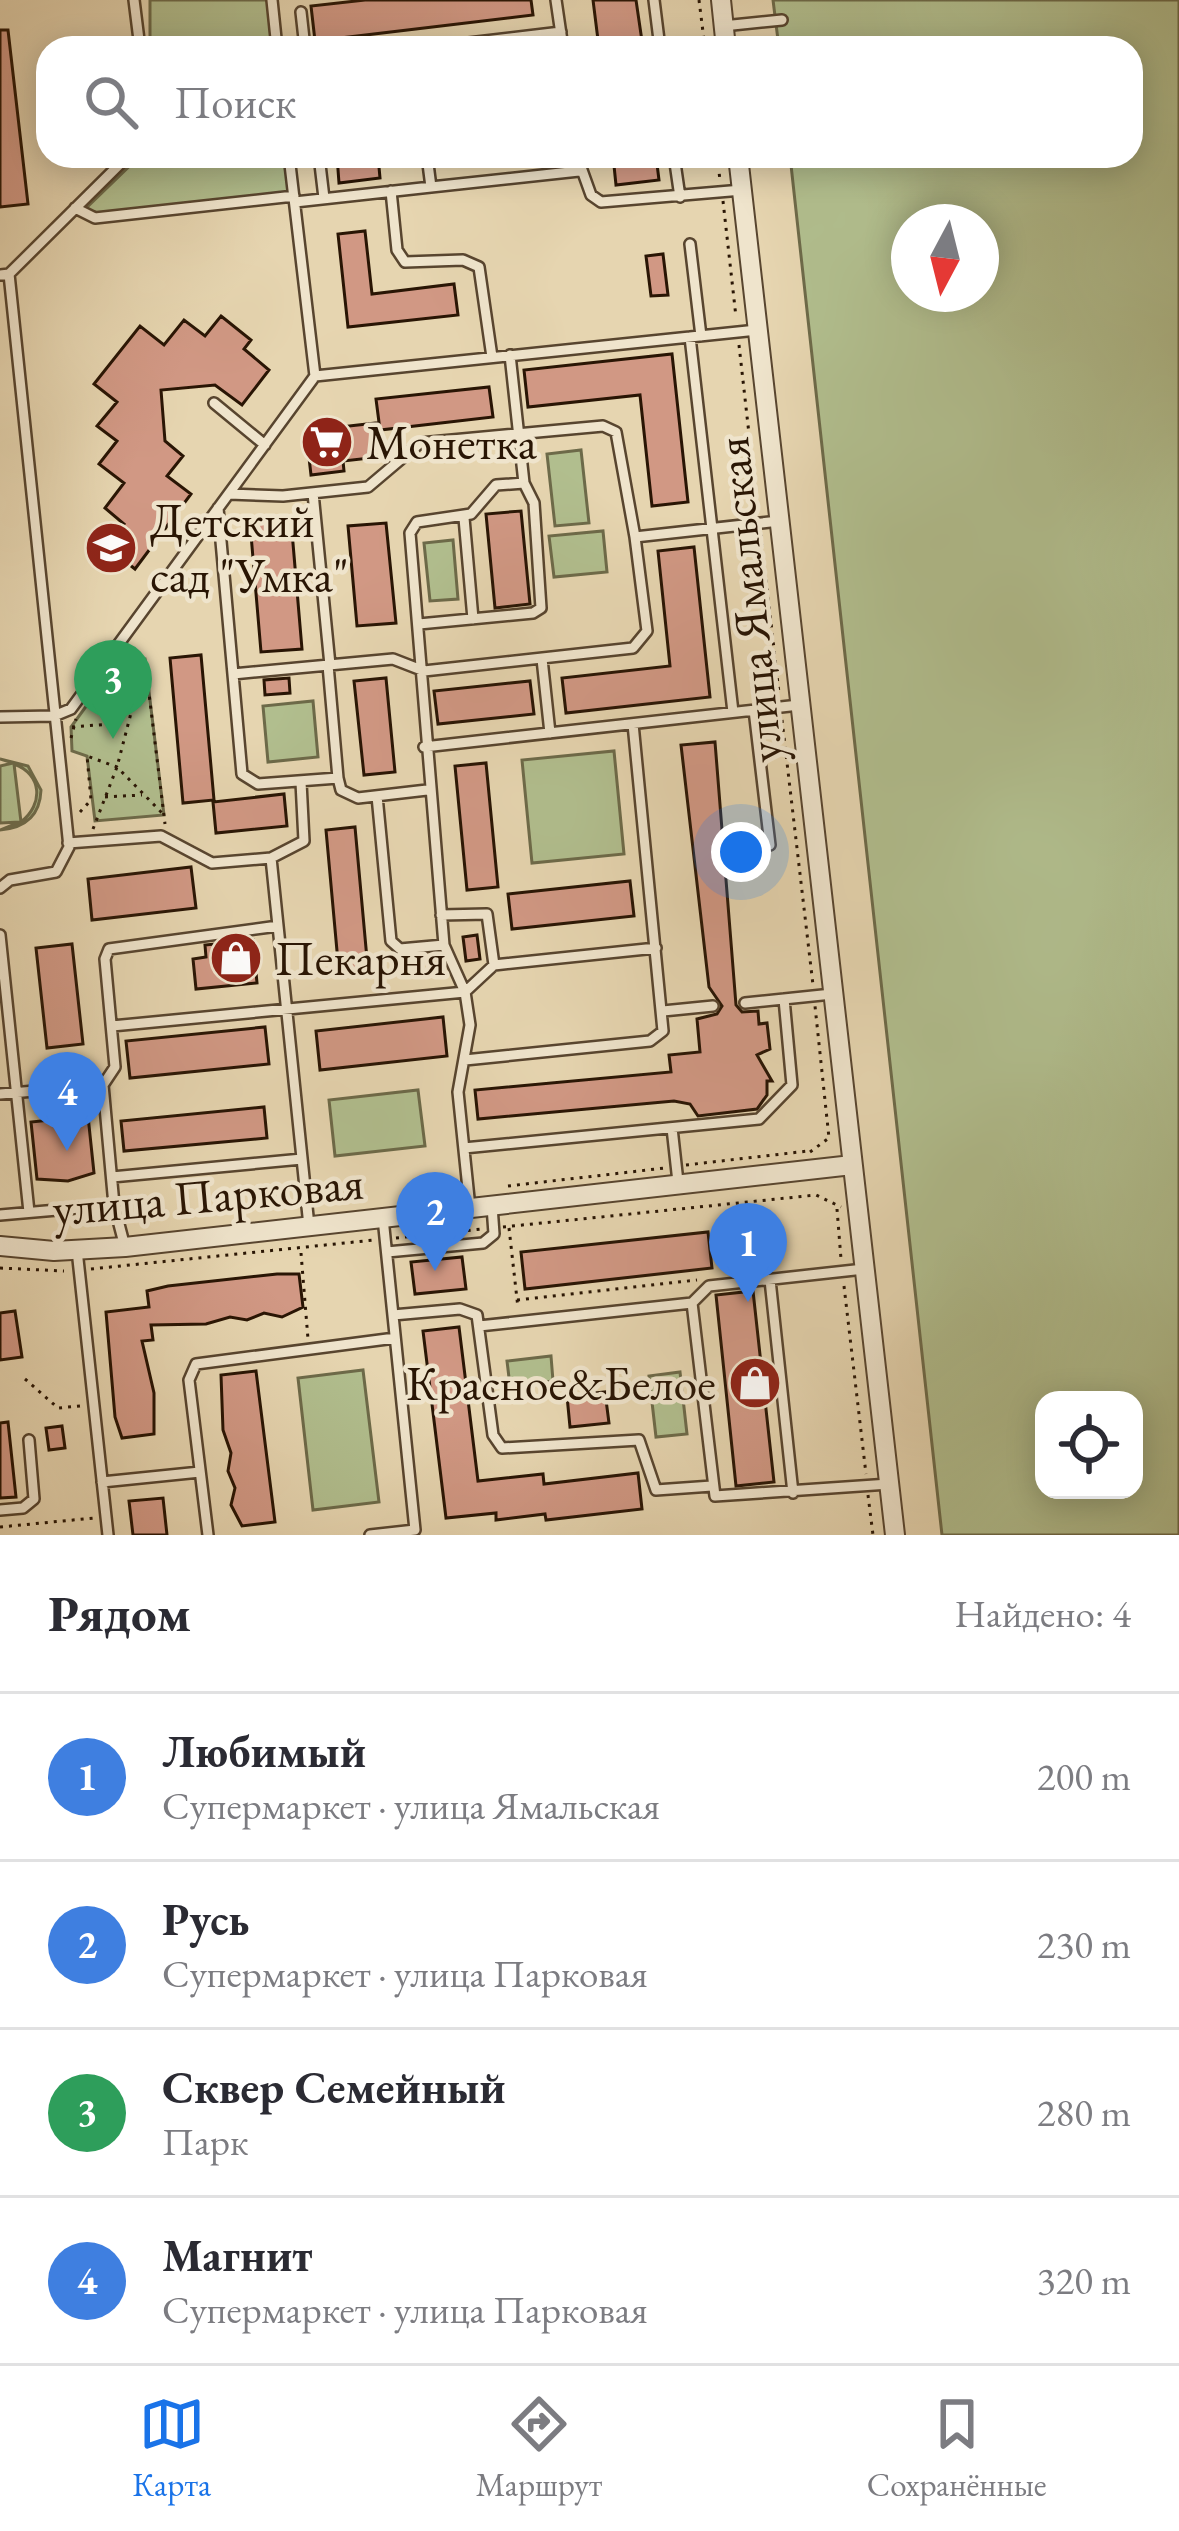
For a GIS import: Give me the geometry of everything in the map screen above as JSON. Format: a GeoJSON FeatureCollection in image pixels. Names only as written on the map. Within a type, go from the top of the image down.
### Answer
{"type":"FeatureCollection","features":[{"type":"Feature","properties":{"kind":"street"},"geometry":{"type":"LineString","coordinates":[[721,0],[725,36]]}},
{"type":"Feature","properties":{"kind":"street","name":"улица Ямальская"},"geometry":{"type":"LineString","coordinates":[[739,168],[747,331],[823,995],[852,1165],[847,1207],[865,1269],[896,1535]]}},
{"type":"Feature","properties":{"kind":"street","name":"улица Парковая"},"geometry":{"type":"LineString","coordinates":[[0,1246],[125,1247],[383,1218],[469,1199],[492,1206],[811,1160],[852,1165]]}},
{"type":"Feature","properties":{"kind":"lane"},"geometry":{"type":"LineString","coordinates":[[134,0],[138,36]]}},
{"type":"Feature","properties":{"kind":"lane"},"geometry":{"type":"LineString","coordinates":[[272,0],[276,36]]}},
{"type":"Feature","properties":{"kind":"lane"},"geometry":{"type":"LineString","coordinates":[[556,0],[562,36]]}},
{"type":"Feature","properties":{"kind":"lane"},"geometry":{"type":"LineString","coordinates":[[654,0],[658,36]]}},
{"type":"Feature","properties":{"kind":"lane"},"geometry":{"type":"LineString","coordinates":[[301,11],[304,36]]}},
{"type":"Feature","properties":{"kind":"lane"},"geometry":{"type":"LineString","coordinates":[[724,26],[782,20]]}},
{"type":"Feature","properties":{"kind":"lane"},"geometry":{"type":"LineString","coordinates":[[527,36],[561,32]]}},
{"type":"Feature","properties":{"kind":"lane"},"geometry":{"type":"LineString","coordinates":[[0,888],[10,880],[56,872],[68,856],[5,275],[116,168]]}},
{"type":"Feature","properties":{"kind":"lane"},"geometry":{"type":"LineString","coordinates":[[0,716],[54,716],[71,709],[315,376],[291,168]]}},
{"type":"Feature","properties":{"kind":"lane"},"geometry":{"type":"LineString","coordinates":[[320,168],[324,199]]}},
{"type":"Feature","properties":{"kind":"lane"},"geometry":{"type":"LineString","coordinates":[[429,168],[431,187]]}},
{"type":"Feature","properties":{"kind":"lane"},"geometry":{"type":"LineString","coordinates":[[676,168],[680,197]]}},
{"type":"Feature","properties":{"kind":"lane"},"geometry":{"type":"LineString","coordinates":[[75,208],[95,218],[324,199],[579,170],[601,202],[742,190]]}},
{"type":"Feature","properties":{"kind":"lane"},"geometry":{"type":"LineString","coordinates":[[391,191],[398,250],[404,262],[463,260],[479,267],[492,357]]}},
{"type":"Feature","properties":{"kind":"lane"},"geometry":{"type":"LineString","coordinates":[[690,244],[712,528],[733,712]]}},
{"type":"Feature","properties":{"kind":"lane"},"geometry":{"type":"LineString","coordinates":[[315,376],[747,331]]}},
{"type":"Feature","properties":{"kind":"lane"},"geometry":{"type":"LineString","coordinates":[[418,624],[533,614],[541,608],[534,503],[524,483],[510,355]]}},
{"type":"Feature","properties":{"kind":"lane"},"geometry":{"type":"LineString","coordinates":[[214,403],[265,445]]}},
{"type":"Feature","properties":{"kind":"lane"},"geometry":{"type":"LineString","coordinates":[[229,494],[368,487],[420,443],[611,427],[618,440],[635,537],[646,639],[634,648],[424,671],[393,658],[232,674]]}},
{"type":"Feature","properties":{"kind":"lane"},"geometry":{"type":"LineString","coordinates":[[469,1199],[458,1092],[470,1034],[465,992],[444,945],[419,689],[424,671],[411,525],[464,518],[488,490],[524,483]]}},
{"type":"Feature","properties":{"kind":"lane"},"geometry":{"type":"LineString","coordinates":[[313,493],[338,778],[349,796],[427,790]]}},
{"type":"Feature","properties":{"kind":"lane"},"geometry":{"type":"LineString","coordinates":[[218,508],[242,774],[258,784],[338,778]]}},
{"type":"Feature","properties":{"kind":"lane"},"geometry":{"type":"LineString","coordinates":[[464,518],[473,619]]}},
{"type":"Feature","properties":{"kind":"lane"},"geometry":{"type":"LineString","coordinates":[[635,537],[769,522]]}},
{"type":"Feature","properties":{"kind":"lane"},"geometry":{"type":"LineString","coordinates":[[542,659],[550,733]]}},
{"type":"Feature","properties":{"kind":"lane"},"geometry":{"type":"LineString","coordinates":[[424,747],[790,706]]}},
{"type":"Feature","properties":{"kind":"lane"},"geometry":{"type":"LineString","coordinates":[[754,710],[770,845]]}},
{"type":"Feature","properties":{"kind":"lane"},"geometry":{"type":"LineString","coordinates":[[465,1060],[650,1041],[663,1031],[633,724]]}},
{"type":"Feature","properties":{"kind":"lane"},"geometry":{"type":"LineString","coordinates":[[68,843],[166,838],[212,863],[271,858],[304,841],[302,782]]}},
{"type":"Feature","properties":{"kind":"lane"},"geometry":{"type":"LineString","coordinates":[[377,796],[392,941],[400,949],[444,945]]}},
{"type":"Feature","properties":{"kind":"lane"},"geometry":{"type":"LineString","coordinates":[[271,858],[309,1226]]}},
{"type":"Feature","properties":{"kind":"lane"},"geometry":{"type":"LineString","coordinates":[[441,915],[487,914],[494,965]]}},
{"type":"Feature","properties":{"kind":"lane"},"geometry":{"type":"LineString","coordinates":[[125,1247],[114,1205],[103,1084],[116,1067],[105,959],[109,949],[278,926]]}},
{"type":"Feature","properties":{"kind":"lane"},"geometry":{"type":"LineString","coordinates":[[0,935],[29,1212]]}},
{"type":"Feature","properties":{"kind":"lane"},"geometry":{"type":"LineString","coordinates":[[112,1026],[465,992],[494,965],[656,949]]}},
{"type":"Feature","properties":{"kind":"lane"},"geometry":{"type":"LineString","coordinates":[[746,1003],[823,995]]}},
{"type":"Feature","properties":{"kind":"lane"},"geometry":{"type":"LineString","coordinates":[[464,1148],[759,1119],[787,1096],[793,1078],[784,999]]}},
{"type":"Feature","properties":{"kind":"lane"},"geometry":{"type":"LineString","coordinates":[[663,1011],[713,1006]]}},
{"type":"Feature","properties":{"kind":"lane"},"geometry":{"type":"LineString","coordinates":[[0,1094],[103,1084]]}},
{"type":"Feature","properties":{"kind":"lane"},"geometry":{"type":"LineString","coordinates":[[672,1128],[677,1176]]}},
{"type":"Feature","properties":{"kind":"lane"},"geometry":{"type":"LineString","coordinates":[[112,1177],[302,1159]]}},
{"type":"Feature","properties":{"kind":"lane"},"geometry":{"type":"LineString","coordinates":[[0,1215],[114,1205]]}},
{"type":"Feature","properties":{"kind":"lane"},"geometry":{"type":"LineString","coordinates":[[387,1252],[483,1243],[495,1228],[492,1206]]}},
{"type":"Feature","properties":{"kind":"lane"},"geometry":{"type":"LineString","coordinates":[[370,1535],[415,1530],[383,1218]]}},
{"type":"Feature","properties":{"kind":"lane"},"geometry":{"type":"LineString","coordinates":[[77,1250],[108,1535]]}},
{"type":"Feature","properties":{"kind":"lane"},"geometry":{"type":"LineString","coordinates":[[479,1326],[692,1303],[709,1286],[865,1269]]}},
{"type":"Feature","properties":{"kind":"lane"},"geometry":{"type":"LineString","coordinates":[[770,1280],[794,1493]]}},
{"type":"Feature","properties":{"kind":"lane"},"geometry":{"type":"LineString","coordinates":[[692,1303],[712,1486],[719,1499],[890,1484]]}},
{"type":"Feature","properties":{"kind":"lane"},"geometry":{"type":"LineString","coordinates":[[393,1315],[470,1310],[479,1326],[493,1435],[502,1448],[639,1440],[656,1490],[712,1486]]}},
{"type":"Feature","properties":{"kind":"lane"},"geometry":{"type":"LineString","coordinates":[[208,1535],[189,1380],[196,1364],[395,1338]]}},
{"type":"Feature","properties":{"kind":"lane"},"geometry":{"type":"LineString","coordinates":[[0,1510],[23,1508],[34,1499],[29,1440]]}},
{"type":"Feature","properties":{"kind":"lane"},"geometry":{"type":"LineString","coordinates":[[102,1482],[200,1472]]}},
{"type":"Feature","properties":{"kind":"path"},"geometry":{"type":"LineString","coordinates":[[700,0],[704,36]]}},
{"type":"Feature","properties":{"kind":"path"},"geometry":{"type":"LineString","coordinates":[[469,1199],[811,1160],[830,1138],[823,995],[769,522],[747,331],[719,168]]}},
{"type":"Feature","properties":{"kind":"path"},"geometry":{"type":"LineString","coordinates":[[119,661],[145,659]]}},
{"type":"Feature","properties":{"kind":"path"},"geometry":{"type":"LineString","coordinates":[[92,836],[117,767],[124,723],[145,659]]}},
{"type":"Feature","properties":{"kind":"path"},"geometry":{"type":"LineString","coordinates":[[145,659],[166,838]]}},
{"type":"Feature","properties":{"kind":"path"},"geometry":{"type":"LineString","coordinates":[[83,711],[70,727],[72,751],[117,767],[164,815]]}},
{"type":"Feature","properties":{"kind":"path"},"geometry":{"type":"LineString","coordinates":[[70,727],[124,723]]}},
{"type":"Feature","properties":{"kind":"path"},"geometry":{"type":"LineString","coordinates":[[70,822],[91,800],[87,756]]}},
{"type":"Feature","properties":{"kind":"path"},"geometry":{"type":"LineString","coordinates":[[105,797],[144,795]]}},
{"type":"Feature","properties":{"kind":"path"},"geometry":{"type":"LineString","coordinates":[[811,1160],[816,1195]]}},
{"type":"Feature","properties":{"kind":"path"},"geometry":{"type":"LineString","coordinates":[[309,1347],[300,1249],[816,1195],[847,1207],[843,1272],[873,1535]]}},
{"type":"Feature","properties":{"kind":"path"},"geometry":{"type":"LineString","coordinates":[[509,1227],[519,1321]]}},
{"type":"Feature","properties":{"kind":"path"},"geometry":{"type":"LineString","coordinates":[[517,1300],[703,1280]]}},
{"type":"Feature","properties":{"kind":"path"},"geometry":{"type":"LineString","coordinates":[[26,1379],[58,1408],[70,1407]]}},
{"type":"Feature","properties":{"kind":"path"},"geometry":{"type":"LineString","coordinates":[[0,1527],[106,1517]]}},
{"type":"Feature","properties":{"kind":"green space"},"geometry":{"type":"Polygon","coordinates":[[[150,0],[272,0],[276,36],[150,36],[150,0]]]}},
{"type":"Feature","properties":{"kind":"green space"},"geometry":{"type":"Polygon","coordinates":[[[773,0],[1179,0],[1179,1535],[942,1535],[791,168],[1143,168],[1143,36],[778,36],[773,0]]]}},
{"type":"Feature","properties":{"kind":"green space"},"geometry":{"type":"Polygon","coordinates":[[[128,168],[290,168],[294,196],[103,217],[80,214],[128,168]]]}},
{"type":"Feature","properties":{"kind":"green space"},"geometry":{"type":"Polygon","coordinates":[[[581,450],[589,523],[555,526],[547,454],[581,450]]]}},
{"type":"Feature","properties":{"kind":"green space"},"geometry":{"type":"Polygon","coordinates":[[[603,531],[607,572],[554,577],[549,536],[603,531]]]}},
{"type":"Feature","properties":{"kind":"green space"},"geometry":{"type":"Polygon","coordinates":[[[453,540],[458,599],[430,601],[424,543],[453,540]]]}},
{"type":"Feature","properties":{"kind":"green space"},"geometry":{"type":"Polygon","coordinates":[[[145,659],[164,815],[95,821],[87,756],[72,751],[71,727],[119,661],[145,659]]]}},
{"type":"Feature","properties":{"kind":"green space"},"geometry":{"type":"Polygon","coordinates":[[[313,701],[318,757],[268,762],[263,706],[313,701]]]}},
{"type":"Feature","properties":{"kind":"green space"},"geometry":{"type":"Polygon","coordinates":[[[614,751],[624,854],[532,863],[522,760],[614,751]]]}},
{"type":"Feature","properties":{"kind":"green space"},"geometry":{"type":"Polygon","coordinates":[[[0,759],[28,766],[41,790],[40,799],[29,819],[0,830],[20,822],[0,823],[0,766],[13,763],[0,759]],[[14,764],[21,822],[34,807],[37,790],[14,764]]]}},
{"type":"Feature","properties":{"kind":"green space"},"geometry":{"type":"Polygon","coordinates":[[[418,1090],[425,1146],[335,1156],[329,1100],[418,1090]]]}},
{"type":"Feature","properties":{"kind":"green space"},"geometry":{"type":"Polygon","coordinates":[[[551,1356],[553,1381],[510,1386],[507,1361],[551,1356]]]}},
{"type":"Feature","properties":{"kind":"green space"},"geometry":{"type":"Polygon","coordinates":[[[363,1370],[379,1502],[313,1510],[298,1378],[363,1370]]]}},
{"type":"Feature","properties":{"kind":"green space"},"geometry":{"type":"Polygon","coordinates":[[[680,1372],[687,1434],[656,1437],[649,1376],[680,1372]]]}},
{"type":"Feature","properties":{"kind":"building"},"geometry":{"type":"Polygon","coordinates":[[[365,0],[531,0],[533,15],[357,36],[314,36],[311,6],[365,0]]]}},
{"type":"Feature","properties":{"kind":"building"},"geometry":{"type":"Polygon","coordinates":[[[593,0],[636,0],[641,36],[598,36],[593,0]]]}},
{"type":"Feature","properties":{"kind":"building"},"geometry":{"type":"Polygon","coordinates":[[[0,30],[8,30],[28,204],[0,207],[0,30]]]}},
{"type":"Feature","properties":{"kind":"building"},"geometry":{"type":"Polygon","coordinates":[[[338,168],[379,168],[380,178],[339,183],[338,168]]]}},
{"type":"Feature","properties":{"kind":"building"},"geometry":{"type":"Polygon","coordinates":[[[614,168],[658,168],[659,180],[616,185],[614,168]]]}},
{"type":"Feature","properties":{"kind":"building"},"geometry":{"type":"Polygon","coordinates":[[[365,231],[372,294],[454,284],[458,315],[348,327],[338,234],[365,231]]]}},
{"type":"Feature","properties":{"kind":"building"},"geometry":{"type":"Polygon","coordinates":[[[663,254],[668,295],[651,296],[646,256],[663,254]]]}},
{"type":"Feature","properties":{"kind":"building"},"geometry":{"type":"Polygon","coordinates":[[[221,316],[251,340],[244,349],[269,370],[242,405],[215,385],[161,390],[165,441],[183,456],[167,476],[191,494],[135,569],[107,547],[124,524],[105,508],[124,483],[99,464],[117,441],[97,426],[117,402],[94,384],[140,326],[164,345],[184,320],[205,336],[221,316]]]}},
{"type":"Feature","properties":{"kind":"building"},"geometry":{"type":"Polygon","coordinates":[[[672,354],[688,502],[652,506],[640,395],[528,407],[524,370],[672,354]]]}},
{"type":"Feature","properties":{"kind":"building"},"geometry":{"type":"Polygon","coordinates":[[[489,387],[493,417],[380,430],[376,399],[489,387]]]}},
{"type":"Feature","properties":{"kind":"building"},"geometry":{"type":"Polygon","coordinates":[[[376,423],[379,457],[343,461],[344,471],[311,475],[307,440],[341,436],[340,427],[376,423]]]}},
{"type":"Feature","properties":{"kind":"building"},"geometry":{"type":"Polygon","coordinates":[[[521,511],[530,604],[495,608],[486,514],[521,511]]]}},
{"type":"Feature","properties":{"kind":"building"},"geometry":{"type":"Polygon","coordinates":[[[291,520],[302,649],[261,652],[250,523],[291,520]]]}},
{"type":"Feature","properties":{"kind":"building"},"geometry":{"type":"Polygon","coordinates":[[[386,523],[396,623],[357,626],[348,526],[386,523]]]}},
{"type":"Feature","properties":{"kind":"building"},"geometry":{"type":"Polygon","coordinates":[[[694,547],[710,697],[566,713],[562,678],[670,666],[658,551],[694,547]]]}},
{"type":"Feature","properties":{"kind":"building"},"geometry":{"type":"Polygon","coordinates":[[[201,655],[214,800],[183,803],[170,658],[201,655]]]}},
{"type":"Feature","properties":{"kind":"building"},"geometry":{"type":"Polygon","coordinates":[[[289,678],[290,693],[265,695],[264,680],[289,678]]]}},
{"type":"Feature","properties":{"kind":"building"},"geometry":{"type":"Polygon","coordinates":[[[386,678],[395,772],[364,775],[354,681],[386,678]]]}},
{"type":"Feature","properties":{"kind":"building"},"geometry":{"type":"Polygon","coordinates":[[[530,681],[534,714],[438,724],[434,691],[530,681]]]}},
{"type":"Feature","properties":{"kind":"building"},"geometry":{"type":"Polygon","coordinates":[[[715,742],[736,1005],[742,1012],[758,1011],[759,1024],[767,1023],[770,1049],[757,1055],[772,1081],[767,1081],[767,1095],[757,1109],[698,1116],[690,1104],[674,1101],[478,1119],[475,1090],[671,1072],[669,1055],[700,1052],[697,1019],[717,1014],[722,1006],[709,987],[681,745],[715,742]]]}},
{"type":"Feature","properties":{"kind":"building"},"geometry":{"type":"Polygon","coordinates":[[[486,763],[498,887],[467,890],[455,766],[486,763]]]}},
{"type":"Feature","properties":{"kind":"building"},"geometry":{"type":"Polygon","coordinates":[[[284,794],[287,826],[216,833],[213,802],[284,794]]]}},
{"type":"Feature","properties":{"kind":"building"},"geometry":{"type":"Polygon","coordinates":[[[355,827],[368,970],[339,973],[326,830],[355,827]]]}},
{"type":"Feature","properties":{"kind":"building"},"geometry":{"type":"Polygon","coordinates":[[[191,867],[196,908],[92,920],[88,879],[191,867]]]}},
{"type":"Feature","properties":{"kind":"building"},"geometry":{"type":"Polygon","coordinates":[[[630,881],[634,916],[512,929],[508,894],[630,881]]]}},
{"type":"Feature","properties":{"kind":"building"},"geometry":{"type":"Polygon","coordinates":[[[477,935],[480,959],[466,961],[463,937],[477,935]]]}},
{"type":"Feature","properties":{"kind":"building"},"geometry":{"type":"Polygon","coordinates":[[[253,940],[257,983],[196,989],[193,959],[206,957],[205,945],[253,940]]]}},
{"type":"Feature","properties":{"kind":"building"},"geometry":{"type":"Polygon","coordinates":[[[72,944],[83,1044],[47,1048],[36,948],[72,944]]]}},
{"type":"Feature","properties":{"kind":"building"},"geometry":{"type":"Polygon","coordinates":[[[443,1017],[447,1056],[320,1070],[316,1031],[443,1017]]]}},
{"type":"Feature","properties":{"kind":"building"},"geometry":{"type":"Polygon","coordinates":[[[265,1027],[269,1064],[130,1078],[126,1041],[265,1027]]]}},
{"type":"Feature","properties":{"kind":"building"},"geometry":{"type":"Polygon","coordinates":[[[264,1107],[267,1138],[124,1151],[121,1121],[264,1107]]]}},
{"type":"Feature","properties":{"kind":"building"},"geometry":{"type":"Polygon","coordinates":[[[88,1116],[94,1173],[68,1181],[37,1179],[31,1122],[88,1116]]]}},
{"type":"Feature","properties":{"kind":"building"},"geometry":{"type":"Polygon","coordinates":[[[708,1232],[712,1268],[525,1289],[521,1252],[708,1232]]]}},
{"type":"Feature","properties":{"kind":"building"},"geometry":{"type":"Polygon","coordinates":[[[462,1257],[466,1289],[415,1294],[411,1262],[462,1257]]]}},
{"type":"Feature","properties":{"kind":"building"},"geometry":{"type":"Polygon","coordinates":[[[299,1274],[303,1307],[282,1317],[264,1313],[247,1320],[230,1317],[206,1324],[151,1325],[153,1340],[142,1341],[154,1393],[154,1434],[122,1438],[115,1417],[106,1312],[149,1307],[147,1291],[168,1286],[299,1274]]]}},
{"type":"Feature","properties":{"kind":"building"},"geometry":{"type":"Polygon","coordinates":[[[753,1291],[774,1482],[736,1486],[716,1295],[753,1291]]]}},
{"type":"Feature","properties":{"kind":"building"},"geometry":{"type":"Polygon","coordinates":[[[15,1311],[22,1357],[0,1360],[0,1313],[15,1311]]]}},
{"type":"Feature","properties":{"kind":"building"},"geometry":{"type":"Polygon","coordinates":[[[459,1327],[478,1481],[543,1474],[544,1484],[638,1473],[642,1509],[546,1520],[545,1514],[496,1520],[496,1513],[446,1518],[423,1331],[459,1327]]]}},
{"type":"Feature","properties":{"kind":"building"},"geometry":{"type":"Polygon","coordinates":[[[256,1371],[275,1522],[242,1526],[231,1505],[235,1488],[228,1471],[231,1453],[223,1430],[221,1375],[256,1371]]]}},
{"type":"Feature","properties":{"kind":"building"},"geometry":{"type":"Polygon","coordinates":[[[605,1392],[609,1423],[570,1427],[567,1396],[605,1392]]]}},
{"type":"Feature","properties":{"kind":"building"},"geometry":{"type":"Polygon","coordinates":[[[8,1422],[16,1497],[0,1498],[0,1423],[8,1422]]]}},
{"type":"Feature","properties":{"kind":"building"},"geometry":{"type":"Polygon","coordinates":[[[62,1426],[65,1448],[49,1450],[46,1428],[62,1426]]]}},
{"type":"Feature","properties":{"kind":"building"},"geometry":{"type":"Polygon","coordinates":[[[163,1498],[167,1535],[133,1535],[129,1501],[163,1498]]]}},
{"type":"Feature","properties":{"kind":"place","name":"Монетка"},"geometry":{"type":"Point","coordinates":[327,442]}},
{"type":"Feature","properties":{"kind":"place","name":"Детский сад \"Умка\""},"geometry":{"type":"Point","coordinates":[111,548]}},
{"type":"Feature","properties":{"kind":"place","name":"Сквер Семейный"},"geometry":{"type":"Point","coordinates":[113,739]}},
{"type":"Feature","properties":{"kind":"place","name":"Пекарня"},"geometry":{"type":"Point","coordinates":[236,958]}},
{"type":"Feature","properties":{"kind":"place","name":"Магнит"},"geometry":{"type":"Point","coordinates":[67,1151]}},
{"type":"Feature","properties":{"kind":"place","name":"Русь"},"geometry":{"type":"Point","coordinates":[435,1271]}},
{"type":"Feature","properties":{"kind":"place","name":"Любимый"},"geometry":{"type":"Point","coordinates":[748,1302]}},
{"type":"Feature","properties":{"kind":"place","name":"Красное&Белое"},"geometry":{"type":"Point","coordinates":[755,1383]}}]}
